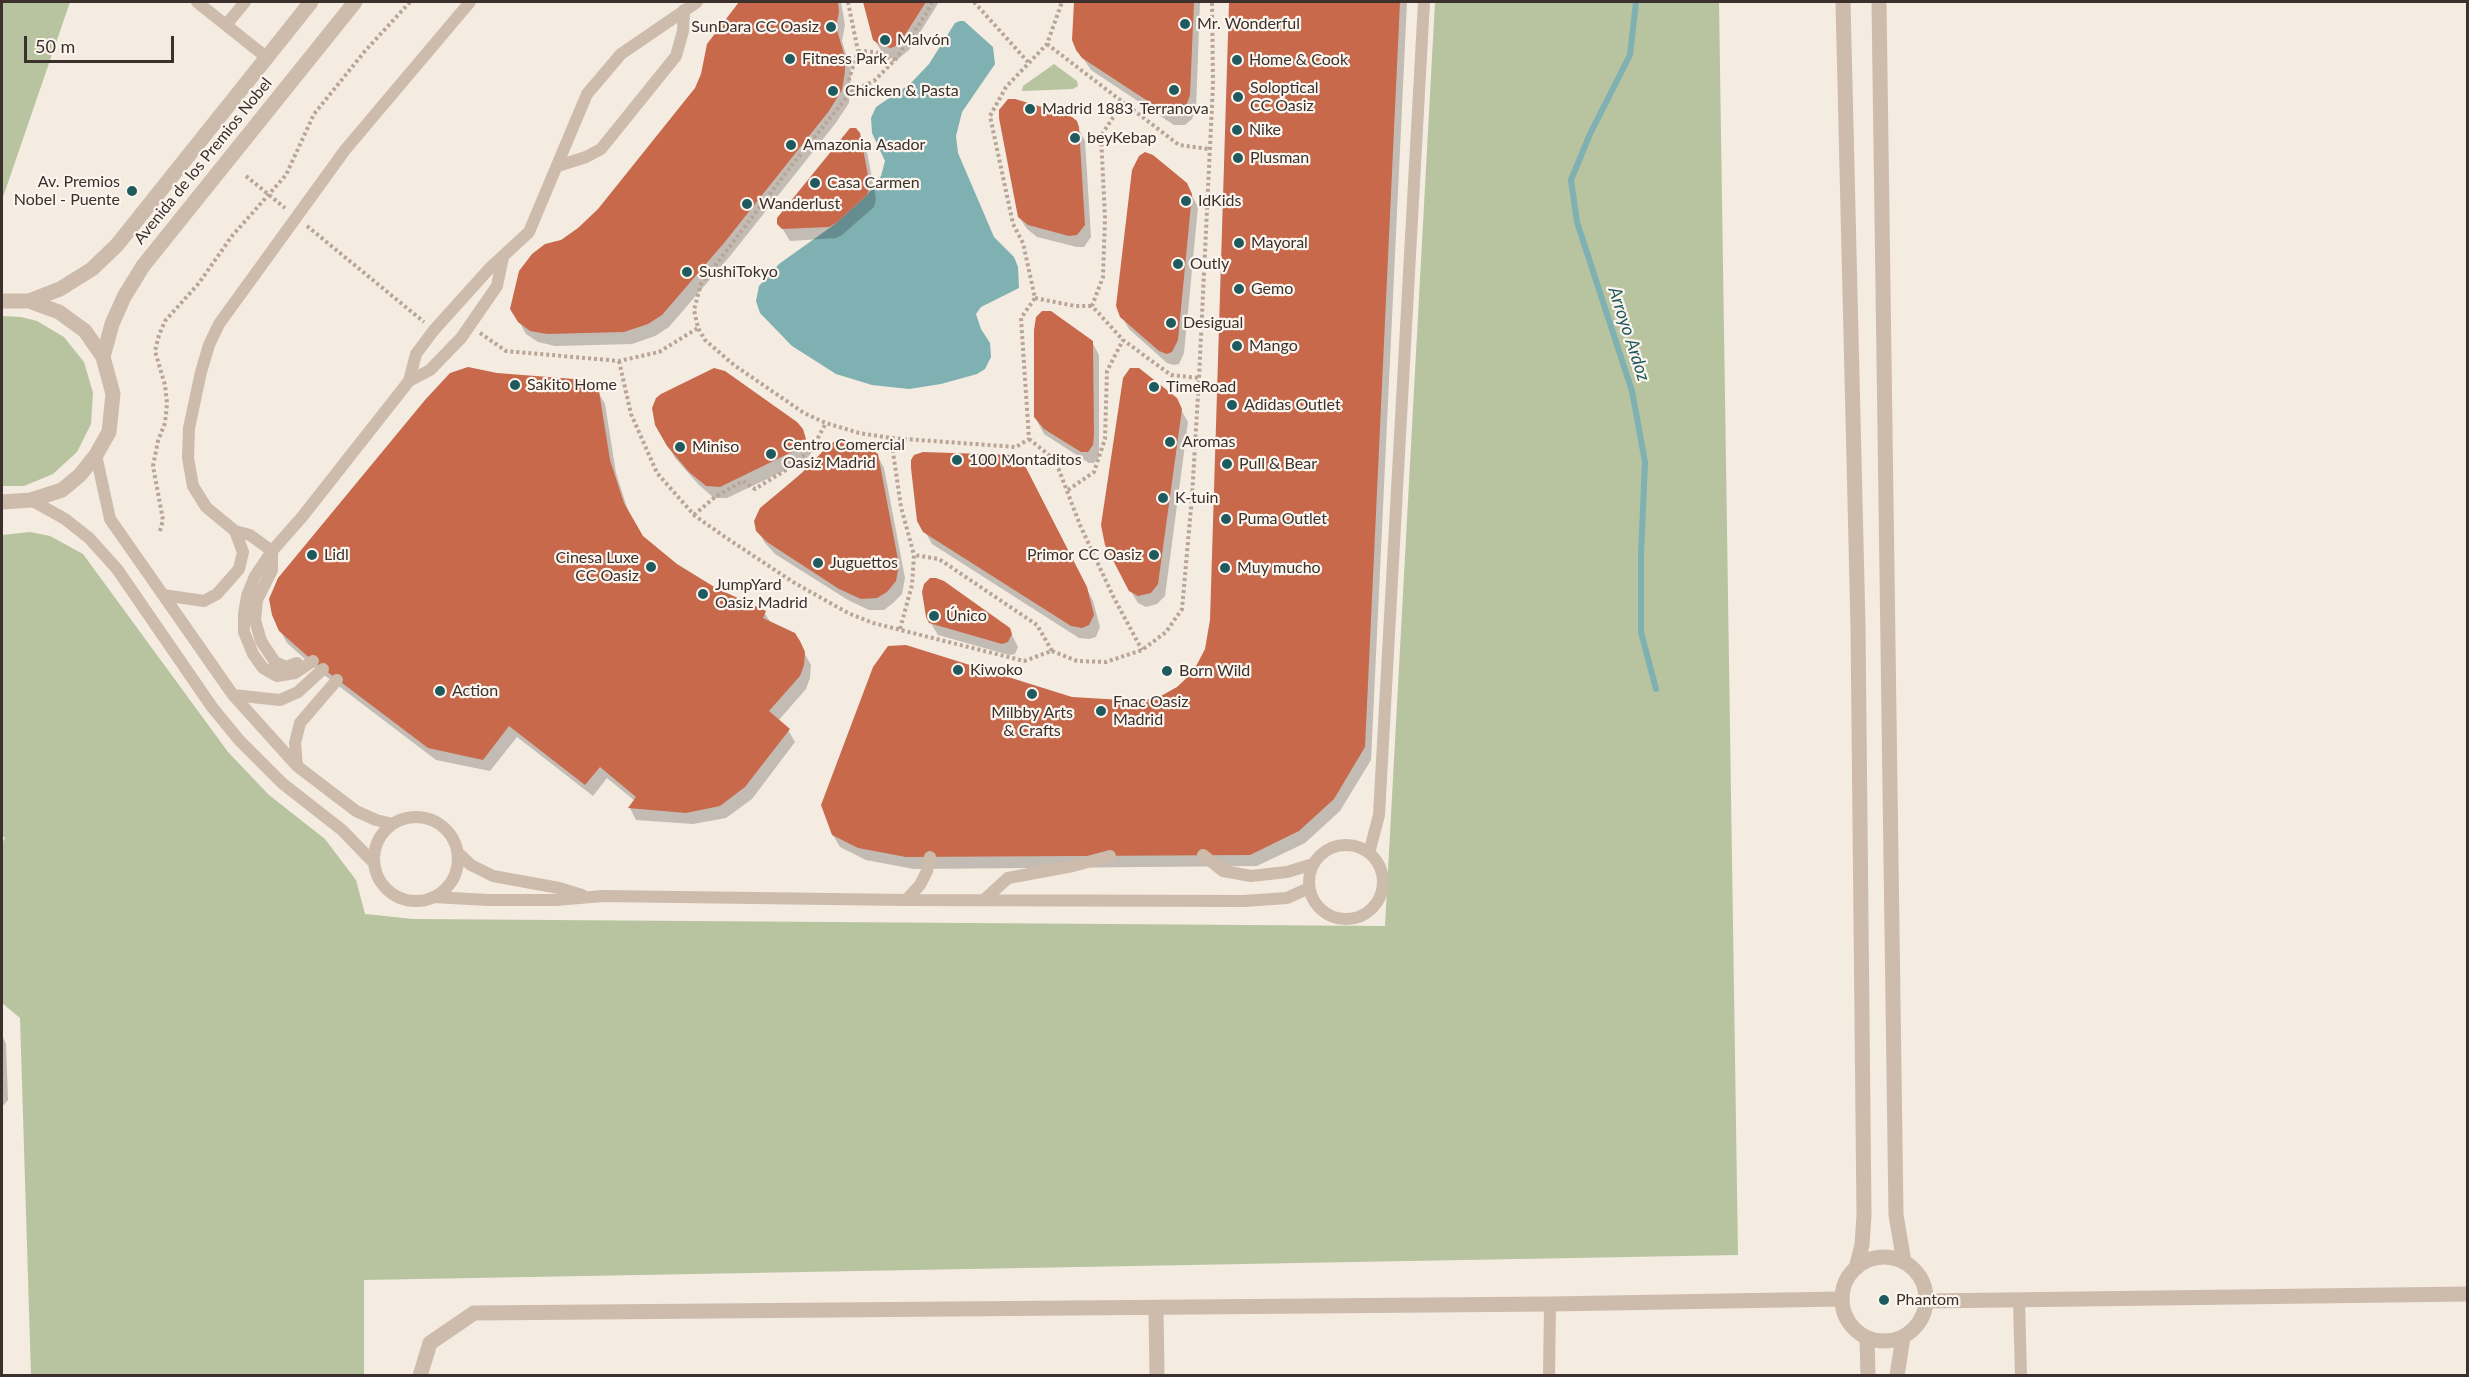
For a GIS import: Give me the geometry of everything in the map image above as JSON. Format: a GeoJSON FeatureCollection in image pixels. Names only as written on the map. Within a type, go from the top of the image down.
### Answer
{"type":"FeatureCollection","features":[{"type":"Feature","properties":{"kind":"street","name":"Avenida de los Premios Nobel"},"geometry":{"type":"LineString","coordinates":[[29,301],[60,290],[84,274],[117,245],[311,2]]}},
{"type":"Feature","properties":{"kind":"street","name":"Avenida de los Premios Nobel"},"geometry":{"type":"LineString","coordinates":[[103,357],[112,324],[124,297],[143,266],[355,2]]}},
{"type":"Feature","properties":{"kind":"street"},"geometry":{"type":"LineString","coordinates":[[1843,2],[1858,662],[1864,1215],[1862,1245],[1856,1268]]}},
{"type":"Feature","properties":{"kind":"street"},"geometry":{"type":"LineString","coordinates":[[1879,2],[1896,1215],[1904,1262]]}},
{"type":"Feature","properties":{"kind":"street"},"geometry":{"type":"LineString","coordinates":[[2,301],[29,301],[60,312],[85,331],[103,357],[113,394],[109,432],[96,455],[80,475],[62,490],[31,500],[2,502]]}},
{"type":"Feature","properties":{"kind":"street"},"geometry":{"type":"LineString","coordinates":[[1879,1257],[1892,1257],[1904,1262],[1921,1278],[1926,1300],[1919,1322],[1903,1337],[1891,1341],[1867,1338],[1849,1322],[1842,1299],[1848,1277],[1856,1268],[1879,1257]]}},
{"type":"Feature","properties":{"kind":"street"},"geometry":{"type":"LineString","coordinates":[[1926,1300],[2019,1301],[2468,1294]]}},
{"type":"Feature","properties":{"kind":"street"},"geometry":{"type":"LineString","coordinates":[[420,1376],[430,1343],[474,1313],[1550,1304],[1842,1299]]}},
{"type":"Feature","properties":{"kind":"street"},"geometry":{"type":"LineString","coordinates":[[1156,1308],[1157,1376]]}},
{"type":"Feature","properties":{"kind":"street"},"geometry":{"type":"LineString","coordinates":[[1897,1376],[1903,1337]]}},
{"type":"Feature","properties":{"kind":"street"},"geometry":{"type":"LineString","coordinates":[[1867,1338],[1868,1376]]}},
{"type":"Feature","properties":{"kind":"lane"},"geometry":{"type":"LineString","coordinates":[[197,2],[266,57]]}},
{"type":"Feature","properties":{"kind":"lane"},"geometry":{"type":"LineString","coordinates":[[226,25],[245,2]]}},
{"type":"Feature","properties":{"kind":"lane"},"geometry":{"type":"LineString","coordinates":[[272,551],[250,535],[235,531],[206,507],[193,486],[188,458],[189,428],[209,345],[219,324],[376,111],[470,2]]}},
{"type":"Feature","properties":{"kind":"lane"},"geometry":{"type":"LineString","coordinates":[[310,658],[286,667],[275,662],[261,641],[255,620],[257,600],[272,570],[272,551],[302,517],[409,381],[416,354],[434,330],[462,297],[529,232],[587,94],[621,54],[698,2]]}},
{"type":"Feature","properties":{"kind":"lane"},"geometry":{"type":"LineString","coordinates":[[1369,853],[1379,815],[1424,2]]}},
{"type":"Feature","properties":{"kind":"lane"},"geometry":{"type":"LineString","coordinates":[[558,166],[601,149],[676,56],[683,32],[684,10]]}},
{"type":"Feature","properties":{"kind":"lane"},"geometry":{"type":"LineString","coordinates":[[409,381],[430,370],[470,326],[497,286],[503,257]]}},
{"type":"Feature","properties":{"kind":"lane"},"geometry":{"type":"LineString","coordinates":[[96,455],[110,519],[233,695],[297,766],[356,811],[376,820],[393,824]]}},
{"type":"Feature","properties":{"kind":"lane"},"geometry":{"type":"LineString","coordinates":[[31,500],[66,519],[89,538],[117,569],[212,707],[238,740],[282,783],[342,830],[374,863]]}},
{"type":"Feature","properties":{"kind":"lane"},"geometry":{"type":"LineString","coordinates":[[163,595],[204,601],[217,594],[239,569],[243,552],[235,531]]}},
{"type":"Feature","properties":{"kind":"lane"},"geometry":{"type":"LineString","coordinates":[[233,695],[280,700],[298,692],[323,669]]}},
{"type":"Feature","properties":{"kind":"lane"},"geometry":{"type":"LineString","coordinates":[[297,766],[295,743],[300,723],[338,680]]}},
{"type":"Feature","properties":{"kind":"lane"},"geometry":{"type":"LineString","coordinates":[[416,817],[427,819],[447,831],[454,841],[457,866],[453,879],[445,890],[420,901],[395,896],[384,887],[377,876],[374,863],[375,848],[382,834],[393,824],[416,817]]}},
{"type":"Feature","properties":{"kind":"lane"},"geometry":{"type":"LineString","coordinates":[[1345,845],[1357,847],[1369,853],[1377,862],[1381,872],[1380,896],[1374,906],[1353,918],[1342,919],[1320,909],[1313,900],[1309,888],[1309,876],[1313,864],[1332,847],[1345,845]]}},
{"type":"Feature","properties":{"kind":"lane"},"geometry":{"type":"LineString","coordinates":[[457,852],[471,865],[493,876],[559,888],[586,896]]}},
{"type":"Feature","properties":{"kind":"lane"},"geometry":{"type":"LineString","coordinates":[[1203,855],[1223,871],[1251,876],[1287,872],[1313,864]]}},
{"type":"Feature","properties":{"kind":"lane"},"geometry":{"type":"LineString","coordinates":[[986,899],[1008,878],[1073,866],[1110,856]]}},
{"type":"Feature","properties":{"kind":"lane"},"geometry":{"type":"LineString","coordinates":[[906,900],[920,885],[927,871],[930,857]]}},
{"type":"Feature","properties":{"kind":"lane"},"geometry":{"type":"LineString","coordinates":[[433,897],[488,900],[556,900],[586,896],[1244,901],[1287,898],[1309,888]]}},
{"type":"Feature","properties":{"kind":"lane"},"geometry":{"type":"LineString","coordinates":[[2019,1301],[2021,1376]]}},
{"type":"Feature","properties":{"kind":"lane"},"geometry":{"type":"LineString","coordinates":[[1549,1376],[1550,1304]]}},
{"type":"Feature","properties":{"kind":"path"},"geometry":{"type":"LineString","coordinates":[[160,531],[163,520],[153,466],[158,441],[165,423],[167,404],[165,385],[155,351],[165,321],[199,284],[232,236],[286,175],[314,114],[376,37],[410,2]]}},
{"type":"Feature","properties":{"kind":"path"},"geometry":{"type":"LineString","coordinates":[[848,2],[858,51],[849,79],[851,92]]}},
{"type":"Feature","properties":{"kind":"path"},"geometry":{"type":"LineString","coordinates":[[932,2],[895,60],[874,81],[851,92],[701,284],[694,310],[698,328],[705,340],[734,365],[804,413],[826,423],[859,433],[891,438],[1016,447],[1029,439]]}},
{"type":"Feature","properties":{"kind":"path"},"geometry":{"type":"LineString","coordinates":[[974,2],[1028,62]]}},
{"type":"Feature","properties":{"kind":"path"},"geometry":{"type":"LineString","coordinates":[[1062,2],[1047,44],[1006,87],[990,116],[1013,224],[1023,243],[1035,298],[1021,318],[1029,439],[1049,455],[1068,490],[1080,525],[1113,596],[1142,650]]}},
{"type":"Feature","properties":{"kind":"path"},"geometry":{"type":"LineString","coordinates":[[914,555],[939,559],[1037,625],[1052,651],[1077,661],[1106,662],[1142,650],[1166,632],[1182,609],[1199,378],[1213,84],[1212,2]]}},
{"type":"Feature","properties":{"kind":"path"},"geometry":{"type":"LineString","coordinates":[[1047,44],[1179,145],[1209,149]]}},
{"type":"Feature","properties":{"kind":"path"},"geometry":{"type":"LineString","coordinates":[[858,51],[875,52],[895,60]]}},
{"type":"Feature","properties":{"kind":"path"},"geometry":{"type":"LineString","coordinates":[[1092,306],[1103,277],[1105,218],[1101,136],[1124,102]]}},
{"type":"Feature","properties":{"kind":"path"},"geometry":{"type":"LineString","coordinates":[[246,176],[434,330]]}},
{"type":"Feature","properties":{"kind":"path"},"geometry":{"type":"LineString","coordinates":[[1035,298],[1075,306],[1092,306],[1123,340],[1171,375],[1199,378]]}},
{"type":"Feature","properties":{"kind":"path"},"geometry":{"type":"LineString","coordinates":[[470,326],[506,351],[619,361],[658,352],[698,328]]}},
{"type":"Feature","properties":{"kind":"path"},"geometry":{"type":"LineString","coordinates":[[1068,490],[1094,472],[1105,439],[1107,371],[1123,340]]}},
{"type":"Feature","properties":{"kind":"path"},"geometry":{"type":"LineString","coordinates":[[619,361],[630,414],[657,474],[694,515],[793,582],[839,608],[873,623],[1024,661],[1052,651]]}},
{"type":"Feature","properties":{"kind":"path"},"geometry":{"type":"LineString","coordinates":[[694,515],[715,497],[743,481],[755,489],[794,465],[814,445],[826,423]]}},
{"type":"Feature","properties":{"kind":"path"},"geometry":{"type":"LineString","coordinates":[[891,438],[901,507],[914,555],[912,585],[900,629]]}},
{"type":"Feature","properties":{"kind":"green space"},"geometry":{"type":"Polygon","coordinates":[[[2,2],[70,2],[2,200],[2,2]]]}},
{"type":"Feature","properties":{"kind":"green space"},"geometry":{"type":"Polygon","coordinates":[[[1435,2],[1719,2],[1738,1255],[364,1280],[364,1375],[31,1375],[20,1018],[2,1003],[2,843],[5,838],[2,835],[2,535],[30,532],[50,536],[83,554],[228,752],[269,795],[325,839],[356,880],[365,914],[413,919],[1385,926],[1435,2]]]}},
{"type":"Feature","properties":{"kind":"green space"},"geometry":{"type":"Polygon","coordinates":[[[1054,64],[1077,81],[1078,86],[1073,89],[1022,91],[1023,86],[1054,64]]]}},
{"type":"Feature","properties":{"kind":"green space"},"geometry":{"type":"Polygon","coordinates":[[[2,316],[37,321],[64,337],[84,362],[93,393],[91,424],[77,452],[53,474],[24,486],[2,486],[2,316]]]}},
{"type":"Feature","properties":{"kind":"water"},"geometry":{"type":"Polygon","coordinates":[[[964,21],[993,47],[995,64],[962,112],[956,136],[958,153],[994,237],[1014,257],[1018,267],[1019,288],[981,307],[976,314],[981,329],[990,343],[991,357],[985,369],[977,374],[941,384],[909,389],[872,385],[836,374],[792,346],[760,313],[756,301],[759,286],[779,264],[835,224],[867,195],[881,176],[885,161],[872,133],[871,118],[876,107],[910,84],[929,64],[955,23],[964,21]]]}},
{"type":"Feature","properties":{"kind":"building"},"geometry":{"type":"Polygon","coordinates":[[[739,2],[838,2],[836,27],[845,57],[845,72],[842,90],[829,111],[724,243],[662,315],[648,324],[624,332],[547,334],[530,331],[518,322],[510,309],[519,271],[532,254],[545,244],[561,240],[598,209],[695,88],[701,74],[707,44],[739,2]]]}},
{"type":"Feature","properties":{"kind":"building"},"geometry":{"type":"Polygon","coordinates":[[[863,2],[926,2],[903,38],[891,48],[881,46],[873,40],[863,2]]]}},
{"type":"Feature","properties":{"kind":"building"},"geometry":{"type":"Polygon","coordinates":[[[1074,2],[1194,2],[1190,95],[1186,107],[1178,113],[1166,113],[1082,58],[1072,40],[1074,2]]]}},
{"type":"Feature","properties":{"kind":"building"},"geometry":{"type":"Polygon","coordinates":[[[1229,2],[1400,2],[1365,747],[1334,799],[1299,831],[1250,855],[906,857],[858,848],[832,835],[821,805],[873,667],[888,646],[906,645],[1072,697],[1139,701],[1159,697],[1177,687],[1193,672],[1205,649],[1210,620],[1229,2]]]}},
{"type":"Feature","properties":{"kind":"building"},"geometry":{"type":"Polygon","coordinates":[[[1008,99],[1062,113],[1077,121],[1085,225],[1077,235],[1069,236],[1028,225],[1018,217],[999,118],[999,110],[1008,99]]]}},
{"type":"Feature","properties":{"kind":"building"},"geometry":{"type":"Polygon","coordinates":[[[850,128],[856,128],[860,133],[870,186],[867,195],[829,227],[782,229],[777,224],[777,218],[850,128]]]}},
{"type":"Feature","properties":{"kind":"building"},"geometry":{"type":"Polygon","coordinates":[[[1145,152],[1153,155],[1187,183],[1192,194],[1178,340],[1172,352],[1167,354],[1159,351],[1120,317],[1116,306],[1132,170],[1139,156],[1145,152]]]}},
{"type":"Feature","properties":{"kind":"building"},"geometry":{"type":"Polygon","coordinates":[[[1042,311],[1051,311],[1093,341],[1094,435],[1093,445],[1088,452],[1081,452],[1044,429],[1034,417],[1034,330],[1036,317],[1042,311]]]}},
{"type":"Feature","properties":{"kind":"building"},"geometry":{"type":"Polygon","coordinates":[[[468,367],[497,373],[574,379],[599,391],[610,460],[624,503],[643,536],[677,564],[716,588],[766,611],[763,618],[795,633],[800,641],[805,652],[800,676],[769,711],[790,729],[745,787],[720,806],[686,813],[628,808],[636,797],[600,767],[585,785],[509,726],[483,760],[428,748],[313,661],[279,631],[272,615],[269,599],[278,578],[425,400],[450,373],[468,367]]]}},
{"type":"Feature","properties":{"kind":"building"},"geometry":{"type":"Polygon","coordinates":[[[714,368],[725,371],[797,422],[803,429],[806,439],[798,449],[720,487],[706,486],[689,472],[667,446],[655,425],[652,408],[656,398],[661,394],[714,368]]]}},
{"type":"Feature","properties":{"kind":"building"},"geometry":{"type":"Polygon","coordinates":[[[1130,368],[1139,368],[1177,398],[1182,409],[1158,584],[1151,593],[1138,596],[1129,591],[1105,545],[1101,525],[1123,378],[1130,368]]]}},
{"type":"Feature","properties":{"kind":"building"},"geometry":{"type":"Polygon","coordinates":[[[845,440],[869,447],[878,454],[899,565],[896,581],[887,592],[877,598],[861,599],[839,589],[767,542],[756,531],[754,521],[760,508],[802,473],[826,448],[835,441],[845,440]]]}},
{"type":"Feature","properties":{"kind":"building"},"geometry":{"type":"Polygon","coordinates":[[[923,452],[1012,455],[1021,458],[1087,587],[1094,615],[1089,625],[1082,628],[1071,626],[923,532],[917,521],[911,460],[914,455],[923,452]]]}},
{"type":"Feature","properties":{"kind":"building"},"geometry":{"type":"Polygon","coordinates":[[[930,578],[944,581],[1010,628],[1012,634],[1008,642],[1002,644],[929,623],[922,592],[924,584],[930,578]]]}},
{"type":"Feature","properties":{"kind":"waterway","name":"Arroyo Ardoz"},"geometry":{"type":"LineString","coordinates":[[1636,2],[1630,55],[1590,134],[1571,180],[1577,222],[1632,391],[1645,462],[1641,555],[1641,632],[1656,689]]}},
{"type":"Feature","properties":{"kind":"place","name":"Mr. Wonderful"},"geometry":{"type":"Point","coordinates":[1185,24]}},
{"type":"Feature","properties":{"kind":"place","name":"SunDara CC Oasiz"},"geometry":{"type":"Point","coordinates":[831,27]}},
{"type":"Feature","properties":{"kind":"place","name":"Malvón"},"geometry":{"type":"Point","coordinates":[885,40]}},
{"type":"Feature","properties":{"kind":"place","name":"Fitness Park"},"geometry":{"type":"Point","coordinates":[790,59]}},
{"type":"Feature","properties":{"kind":"place","name":"Home & Cook"},"geometry":{"type":"Point","coordinates":[1237,60]}},
{"type":"Feature","properties":{"kind":"place","name":"Terranova"},"geometry":{"type":"Point","coordinates":[1174,90]}},
{"type":"Feature","properties":{"kind":"place","name":"Chicken & Pasta"},"geometry":{"type":"Point","coordinates":[833,91]}},
{"type":"Feature","properties":{"kind":"place","name":"Soloptical CC Oasiz"},"geometry":{"type":"Point","coordinates":[1238,97]}},
{"type":"Feature","properties":{"kind":"place","name":"Madrid 1883"},"geometry":{"type":"Point","coordinates":[1030,109]}},
{"type":"Feature","properties":{"kind":"place","name":"Nike"},"geometry":{"type":"Point","coordinates":[1237,130]}},
{"type":"Feature","properties":{"kind":"place","name":"beyKebap"},"geometry":{"type":"Point","coordinates":[1075,138]}},
{"type":"Feature","properties":{"kind":"place","name":"Amazonia Asador"},"geometry":{"type":"Point","coordinates":[791,145]}},
{"type":"Feature","properties":{"kind":"place","name":"Plusman"},"geometry":{"type":"Point","coordinates":[1238,158]}},
{"type":"Feature","properties":{"kind":"place","name":"Casa Carmen"},"geometry":{"type":"Point","coordinates":[815,183]}},
{"type":"Feature","properties":{"kind":"place","name":"Av. Premios Nobel - Puente"},"geometry":{"type":"Point","coordinates":[132,191]}},
{"type":"Feature","properties":{"kind":"place","name":"IdKids"},"geometry":{"type":"Point","coordinates":[1186,201]}},
{"type":"Feature","properties":{"kind":"place","name":"Wanderlust"},"geometry":{"type":"Point","coordinates":[747,204]}},
{"type":"Feature","properties":{"kind":"place","name":"Mayoral"},"geometry":{"type":"Point","coordinates":[1239,243]}},
{"type":"Feature","properties":{"kind":"place","name":"Outly"},"geometry":{"type":"Point","coordinates":[1178,264]}},
{"type":"Feature","properties":{"kind":"place","name":"SushiTokyo"},"geometry":{"type":"Point","coordinates":[687,272]}},
{"type":"Feature","properties":{"kind":"place","name":"Gemo"},"geometry":{"type":"Point","coordinates":[1239,289]}},
{"type":"Feature","properties":{"kind":"place","name":"Desigual"},"geometry":{"type":"Point","coordinates":[1171,323]}},
{"type":"Feature","properties":{"kind":"place","name":"Mango"},"geometry":{"type":"Point","coordinates":[1237,346]}},
{"type":"Feature","properties":{"kind":"place","name":"Sakito Home"},"geometry":{"type":"Point","coordinates":[515,385]}},
{"type":"Feature","properties":{"kind":"place","name":"TimeRoad"},"geometry":{"type":"Point","coordinates":[1154,387]}},
{"type":"Feature","properties":{"kind":"place","name":"Adidas Outlet"},"geometry":{"type":"Point","coordinates":[1232,405]}},
{"type":"Feature","properties":{"kind":"place","name":"Aromas"},"geometry":{"type":"Point","coordinates":[1170,442]}},
{"type":"Feature","properties":{"kind":"place","name":"Miniso"},"geometry":{"type":"Point","coordinates":[680,447]}},
{"type":"Feature","properties":{"kind":"place","name":"Centro Comercial Oasiz Madrid"},"geometry":{"type":"Point","coordinates":[771,454]}},
{"type":"Feature","properties":{"kind":"place","name":"100 Montaditos"},"geometry":{"type":"Point","coordinates":[957,460]}},
{"type":"Feature","properties":{"kind":"place","name":"Pull & Bear"},"geometry":{"type":"Point","coordinates":[1227,464]}},
{"type":"Feature","properties":{"kind":"place","name":"K-tuin"},"geometry":{"type":"Point","coordinates":[1163,498]}},
{"type":"Feature","properties":{"kind":"place","name":"Puma Outlet"},"geometry":{"type":"Point","coordinates":[1226,519]}},
{"type":"Feature","properties":{"kind":"place","name":"Lidl"},"geometry":{"type":"Point","coordinates":[312,555]}},
{"type":"Feature","properties":{"kind":"place","name":"Primor CC Oasiz"},"geometry":{"type":"Point","coordinates":[1154,555]}},
{"type":"Feature","properties":{"kind":"place","name":"Juguettos"},"geometry":{"type":"Point","coordinates":[818,563]}},
{"type":"Feature","properties":{"kind":"place","name":"Cinesa Luxe CC Oasiz"},"geometry":{"type":"Point","coordinates":[651,567]}},
{"type":"Feature","properties":{"kind":"place","name":"Muy mucho"},"geometry":{"type":"Point","coordinates":[1225,568]}},
{"type":"Feature","properties":{"kind":"place","name":"JumpYard Oasiz Madrid"},"geometry":{"type":"Point","coordinates":[703,594]}},
{"type":"Feature","properties":{"kind":"place","name":"Único"},"geometry":{"type":"Point","coordinates":[934,616]}},
{"type":"Feature","properties":{"kind":"place","name":"Kiwoko"},"geometry":{"type":"Point","coordinates":[958,670]}},
{"type":"Feature","properties":{"kind":"place","name":"Born Wild"},"geometry":{"type":"Point","coordinates":[1167,671]}},
{"type":"Feature","properties":{"kind":"place","name":"Action"},"geometry":{"type":"Point","coordinates":[440,691]}},
{"type":"Feature","properties":{"kind":"place","name":"Milbby Arts & Crafts"},"geometry":{"type":"Point","coordinates":[1032,694]}},
{"type":"Feature","properties":{"kind":"place","name":"Fnac Oasiz Madrid"},"geometry":{"type":"Point","coordinates":[1101,711]}},
{"type":"Feature","properties":{"kind":"place","name":"Phantom"},"geometry":{"type":"Point","coordinates":[1884,1300]}}]}
